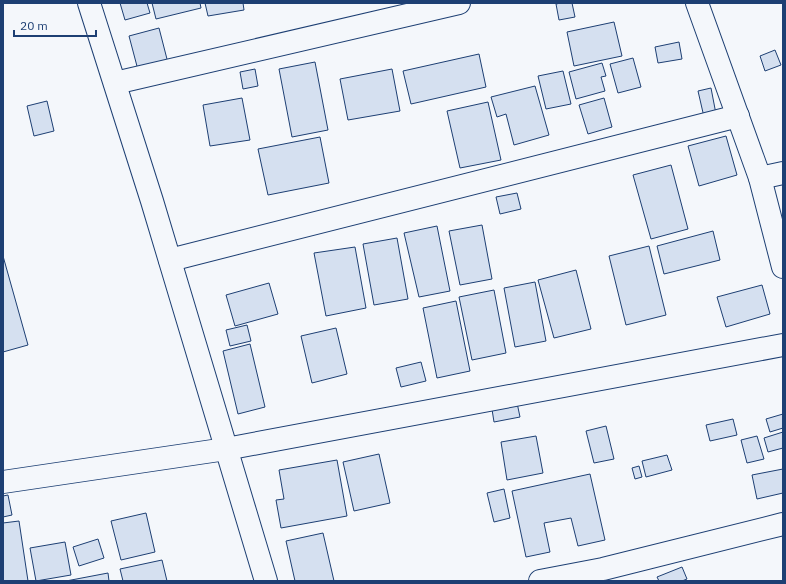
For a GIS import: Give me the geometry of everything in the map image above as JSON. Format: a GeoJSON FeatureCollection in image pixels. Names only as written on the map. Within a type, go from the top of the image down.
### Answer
{"type":"FeatureCollection","features":[{"type":"Feature","properties":{"kind":"street"},"geometry":{"type":"LineString","coordinates":[[89,3],[170,260],[266,581]]}},
{"type":"Feature","properties":{"kind":"street"},"geometry":{"type":"LineString","coordinates":[[115,83],[458,3]]}},
{"type":"Feature","properties":{"kind":"street"},"geometry":{"type":"LineString","coordinates":[[697,3],[760,178],[783,267]]}},
{"type":"Feature","properties":{"kind":"street"},"geometry":{"type":"LineString","coordinates":[[170,260],[738,116]]}},
{"type":"Feature","properties":{"kind":"street"},"geometry":{"type":"LineString","coordinates":[[760,178],[783,173]]}},
{"type":"Feature","properties":{"kind":"street"},"geometry":{"type":"LineString","coordinates":[[3,482],[226,449],[783,345]]}},
{"type":"Feature","properties":{"kind":"street"},"geometry":{"type":"LineString","coordinates":[[540,581],[602,568],[783,524]]}},
{"type":"Feature","properties":{"kind":"building"},"geometry":{"type":"Polygon","coordinates":[[[120,3],[147,3],[150,13],[125,20],[120,3]]]}},
{"type":"Feature","properties":{"kind":"building"},"geometry":{"type":"Polygon","coordinates":[[[152,3],[200,3],[201,8],[156,19],[152,3]]]}},
{"type":"Feature","properties":{"kind":"building"},"geometry":{"type":"Polygon","coordinates":[[[205,3],[243,3],[244,10],[208,16],[205,3]]]}},
{"type":"Feature","properties":{"kind":"building"},"geometry":{"type":"Polygon","coordinates":[[[572,3],[575,17],[559,20],[556,4],[572,3]]]}},
{"type":"Feature","properties":{"kind":"building"},"geometry":{"type":"Polygon","coordinates":[[[614,22],[622,56],[574,66],[567,32],[614,22]]]}},
{"type":"Feature","properties":{"kind":"building"},"geometry":{"type":"Polygon","coordinates":[[[159,28],[168,63],[138,70],[129,36],[159,28]]]}},
{"type":"Feature","properties":{"kind":"building"},"geometry":{"type":"Polygon","coordinates":[[[679,42],[682,59],[658,63],[655,47],[679,42]]]}},
{"type":"Feature","properties":{"kind":"building"},"geometry":{"type":"Polygon","coordinates":[[[775,50],[781,65],[765,71],[760,56],[775,50]]]}},
{"type":"Feature","properties":{"kind":"building"},"geometry":{"type":"Polygon","coordinates":[[[479,54],[486,87],[411,104],[403,71],[479,54]]]}},
{"type":"Feature","properties":{"kind":"building"},"geometry":{"type":"Polygon","coordinates":[[[633,58],[641,87],[618,93],[610,64],[633,58]]]}},
{"type":"Feature","properties":{"kind":"building"},"geometry":{"type":"Polygon","coordinates":[[[315,62],[328,130],[292,137],[279,69],[315,62]]]}},
{"type":"Feature","properties":{"kind":"building"},"geometry":{"type":"Polygon","coordinates":[[[602,63],[606,76],[601,77],[605,91],[576,99],[569,72],[602,63]]]}},
{"type":"Feature","properties":{"kind":"building"},"geometry":{"type":"Polygon","coordinates":[[[255,69],[258,86],[243,89],[240,72],[255,69]]]}},
{"type":"Feature","properties":{"kind":"building"},"geometry":{"type":"Polygon","coordinates":[[[392,69],[400,111],[348,120],[340,79],[392,69]]]}},
{"type":"Feature","properties":{"kind":"building"},"geometry":{"type":"Polygon","coordinates":[[[563,71],[571,104],[546,109],[538,76],[563,71]]]}},
{"type":"Feature","properties":{"kind":"building"},"geometry":{"type":"Polygon","coordinates":[[[535,86],[549,135],[514,145],[506,114],[497,117],[491,97],[535,86]]]}},
{"type":"Feature","properties":{"kind":"building"},"geometry":{"type":"Polygon","coordinates":[[[711,88],[716,114],[704,117],[698,91],[711,88]]]}},
{"type":"Feature","properties":{"kind":"building"},"geometry":{"type":"Polygon","coordinates":[[[242,98],[250,140],[210,146],[203,105],[242,98]]]}},
{"type":"Feature","properties":{"kind":"building"},"geometry":{"type":"Polygon","coordinates":[[[604,98],[612,127],[588,134],[579,105],[604,98]]]}},
{"type":"Feature","properties":{"kind":"building"},"geometry":{"type":"Polygon","coordinates":[[[47,101],[54,131],[34,136],[27,106],[47,101]]]}},
{"type":"Feature","properties":{"kind":"building"},"geometry":{"type":"Polygon","coordinates":[[[488,102],[501,160],[460,168],[447,111],[488,102]]]}},
{"type":"Feature","properties":{"kind":"building"},"geometry":{"type":"Polygon","coordinates":[[[726,136],[737,175],[699,186],[688,146],[726,136]]]}},
{"type":"Feature","properties":{"kind":"building"},"geometry":{"type":"Polygon","coordinates":[[[320,137],[329,183],[268,195],[258,149],[320,137]]]}},
{"type":"Feature","properties":{"kind":"building"},"geometry":{"type":"Polygon","coordinates":[[[671,165],[688,229],[651,239],[633,175],[671,165]]]}},
{"type":"Feature","properties":{"kind":"building"},"geometry":{"type":"Polygon","coordinates":[[[517,193],[521,209],[500,214],[496,197],[517,193]]]}},
{"type":"Feature","properties":{"kind":"building"},"geometry":{"type":"Polygon","coordinates":[[[482,225],[492,279],[460,285],[449,231],[482,225]]]}},
{"type":"Feature","properties":{"kind":"building"},"geometry":{"type":"Polygon","coordinates":[[[437,226],[450,291],[419,297],[404,233],[437,226]]]}},
{"type":"Feature","properties":{"kind":"building"},"geometry":{"type":"Polygon","coordinates":[[[713,231],[720,260],[664,274],[657,246],[713,231]]]}},
{"type":"Feature","properties":{"kind":"building"},"geometry":{"type":"Polygon","coordinates":[[[397,238],[408,299],[374,305],[363,244],[397,238]]]}},
{"type":"Feature","properties":{"kind":"building"},"geometry":{"type":"Polygon","coordinates":[[[649,246],[666,315],[626,325],[609,256],[649,246]]]}},
{"type":"Feature","properties":{"kind":"building"},"geometry":{"type":"Polygon","coordinates":[[[355,247],[366,308],[326,316],[314,253],[355,247]]]}},
{"type":"Feature","properties":{"kind":"building"},"geometry":{"type":"Polygon","coordinates":[[[3,256],[28,345],[3,352],[3,256]]]}},
{"type":"Feature","properties":{"kind":"building"},"geometry":{"type":"Polygon","coordinates":[[[576,270],[591,329],[554,338],[538,280],[576,270]]]}},
{"type":"Feature","properties":{"kind":"building"},"geometry":{"type":"Polygon","coordinates":[[[535,282],[546,341],[515,347],[504,288],[535,282]]]}},
{"type":"Feature","properties":{"kind":"building"},"geometry":{"type":"Polygon","coordinates":[[[269,283],[278,314],[235,326],[226,295],[269,283]]]}},
{"type":"Feature","properties":{"kind":"building"},"geometry":{"type":"Polygon","coordinates":[[[762,285],[770,314],[726,327],[717,297],[762,285]]]}},
{"type":"Feature","properties":{"kind":"building"},"geometry":{"type":"Polygon","coordinates":[[[494,290],[506,353],[472,360],[459,297],[494,290]]]}},
{"type":"Feature","properties":{"kind":"building"},"geometry":{"type":"Polygon","coordinates":[[[456,301],[470,371],[437,378],[423,308],[456,301]]]}},
{"type":"Feature","properties":{"kind":"building"},"geometry":{"type":"Polygon","coordinates":[[[247,325],[251,341],[230,346],[226,330],[247,325]]]}},
{"type":"Feature","properties":{"kind":"building"},"geometry":{"type":"Polygon","coordinates":[[[336,328],[347,374],[312,383],[301,336],[336,328]]]}},
{"type":"Feature","properties":{"kind":"building"},"geometry":{"type":"Polygon","coordinates":[[[250,344],[265,407],[238,414],[223,351],[250,344]]]}},
{"type":"Feature","properties":{"kind":"building"},"geometry":{"type":"Polygon","coordinates":[[[421,362],[426,381],[401,387],[396,368],[421,362]]]}},
{"type":"Feature","properties":{"kind":"building"},"geometry":{"type":"Polygon","coordinates":[[[516,398],[520,417],[494,422],[491,403],[516,398]]]}},
{"type":"Feature","properties":{"kind":"building"},"geometry":{"type":"Polygon","coordinates":[[[783,414],[783,428],[770,432],[766,419],[783,414]]]}},
{"type":"Feature","properties":{"kind":"building"},"geometry":{"type":"Polygon","coordinates":[[[733,419],[737,435],[710,441],[706,425],[733,419]]]}},
{"type":"Feature","properties":{"kind":"building"},"geometry":{"type":"Polygon","coordinates":[[[606,426],[614,459],[594,463],[586,431],[606,426]]]}},
{"type":"Feature","properties":{"kind":"building"},"geometry":{"type":"Polygon","coordinates":[[[783,432],[783,448],[768,452],[764,438],[783,432]]]}},
{"type":"Feature","properties":{"kind":"building"},"geometry":{"type":"Polygon","coordinates":[[[536,436],[543,473],[507,480],[501,442],[536,436]]]}},
{"type":"Feature","properties":{"kind":"building"},"geometry":{"type":"Polygon","coordinates":[[[757,436],[764,459],[747,463],[741,440],[757,436]]]}},
{"type":"Feature","properties":{"kind":"building"},"geometry":{"type":"Polygon","coordinates":[[[379,454],[390,503],[354,511],[343,462],[379,454]]]}},
{"type":"Feature","properties":{"kind":"building"},"geometry":{"type":"Polygon","coordinates":[[[667,455],[672,470],[646,477],[642,461],[667,455]]]}},
{"type":"Feature","properties":{"kind":"building"},"geometry":{"type":"Polygon","coordinates":[[[337,460],[347,516],[281,528],[276,500],[284,499],[279,470],[337,460]]]}},
{"type":"Feature","properties":{"kind":"building"},"geometry":{"type":"Polygon","coordinates":[[[639,466],[642,477],[635,479],[632,468],[639,466]]]}},
{"type":"Feature","properties":{"kind":"building"},"geometry":{"type":"Polygon","coordinates":[[[783,469],[783,493],[757,499],[752,475],[783,469]]]}},
{"type":"Feature","properties":{"kind":"building"},"geometry":{"type":"Polygon","coordinates":[[[590,474],[605,540],[578,546],[571,518],[544,523],[550,552],[526,557],[512,491],[590,474]]]}},
{"type":"Feature","properties":{"kind":"building"},"geometry":{"type":"Polygon","coordinates":[[[504,489],[510,518],[494,522],[487,493],[504,489]]]}},
{"type":"Feature","properties":{"kind":"building"},"geometry":{"type":"Polygon","coordinates":[[[8,495],[12,515],[3,517],[3,496],[8,495]]]}},
{"type":"Feature","properties":{"kind":"building"},"geometry":{"type":"Polygon","coordinates":[[[146,513],[155,552],[121,560],[111,521],[146,513]]]}},
{"type":"Feature","properties":{"kind":"building"},"geometry":{"type":"Polygon","coordinates":[[[19,521],[28,581],[3,581],[3,523],[19,521]]]}},
{"type":"Feature","properties":{"kind":"building"},"geometry":{"type":"Polygon","coordinates":[[[323,533],[334,581],[295,581],[286,541],[323,533]]]}},
{"type":"Feature","properties":{"kind":"building"},"geometry":{"type":"Polygon","coordinates":[[[98,539],[104,558],[79,566],[73,547],[98,539]]]}},
{"type":"Feature","properties":{"kind":"building"},"geometry":{"type":"Polygon","coordinates":[[[65,542],[71,575],[36,581],[30,548],[65,542]]]}},
{"type":"Feature","properties":{"kind":"building"},"geometry":{"type":"Polygon","coordinates":[[[162,560],[167,581],[123,581],[120,569],[162,560]]]}},
{"type":"Feature","properties":{"kind":"building"},"geometry":{"type":"Polygon","coordinates":[[[682,567],[687,579],[682,581],[659,581],[657,577],[682,567]]]}},
{"type":"Feature","properties":{"kind":"building"},"geometry":{"type":"Polygon","coordinates":[[[108,573],[109,581],[66,581],[108,573]]]}}]}
